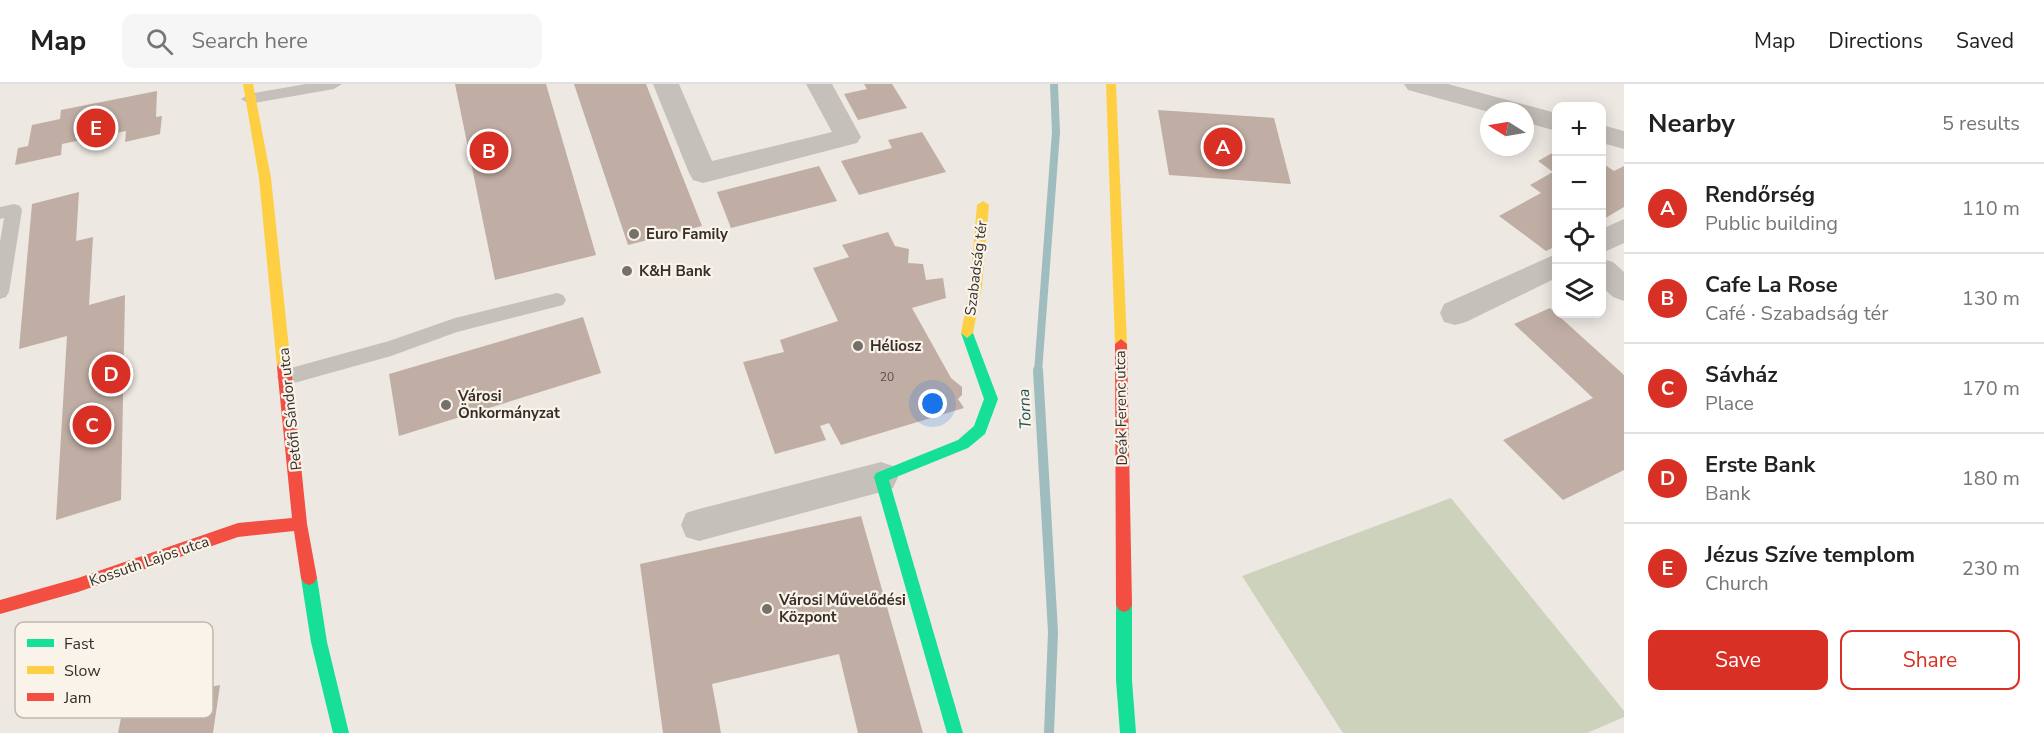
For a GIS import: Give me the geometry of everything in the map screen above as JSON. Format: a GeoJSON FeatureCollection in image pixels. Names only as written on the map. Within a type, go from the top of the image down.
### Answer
{"type":"FeatureCollection","features":[{"type":"Feature","properties":{"kind":"street"},"geometry":{"type":"LineString","coordinates":[[666,84],[703,173],[848,137],[819,84]]}},
{"type":"Feature","properties":{"kind":"street","name":"Deák Ferenc utca"},"geometry":{"type":"LineString","coordinates":[[1111,84],[1123,407],[1124,680],[1128,733]]}},
{"type":"Feature","properties":{"kind":"street"},"geometry":{"type":"LineString","coordinates":[[1417,84],[1483,102]]}},
{"type":"Feature","properties":{"kind":"street","name":"Petőfi Sándor utca"},"geometry":{"type":"LineString","coordinates":[[249,91],[265,178],[287,377],[300,524],[319,642],[341,733]]}},
{"type":"Feature","properties":{"kind":"street"},"geometry":{"type":"LineString","coordinates":[[1534,116],[1552,121]]}},
{"type":"Feature","properties":{"kind":"street"},"geometry":{"type":"LineString","coordinates":[[1606,135],[1624,140]]}},
{"type":"Feature","properties":{"kind":"street","name":"Szabadság tér"},"geometry":{"type":"LineString","coordinates":[[699,525],[881,477],[963,444],[980,430],[991,399],[966,333],[976,285],[983,205]]}},
{"type":"Feature","properties":{"kind":"street"},"geometry":{"type":"LineString","coordinates":[[1606,240],[1624,230]]}},
{"type":"Feature","properties":{"kind":"street"},"geometry":{"type":"LineString","coordinates":[[1455,313],[1552,267]]}},
{"type":"Feature","properties":{"kind":"street"},"geometry":{"type":"LineString","coordinates":[[1606,273],[1624,289]]}},
{"type":"Feature","properties":{"kind":"street"},"geometry":{"type":"LineString","coordinates":[[881,477],[955,733]]}},
{"type":"Feature","properties":{"kind":"street","name":"Kossuth Lajos utca"},"geometry":{"type":"LineString","coordinates":[[0,607],[78,585],[238,530],[300,524]]}},
{"type":"Feature","properties":{"kind":"lane"},"geometry":{"type":"LineString","coordinates":[[249,91],[334,84]]}},
{"type":"Feature","properties":{"kind":"lane"},"geometry":{"type":"LineString","coordinates":[[0,213],[14,210],[0,292]]}},
{"type":"Feature","properties":{"kind":"lane"},"geometry":{"type":"LineString","coordinates":[[287,377],[391,348],[455,325],[557,300]]}},
{"type":"Feature","properties":{"kind":"green space"},"geometry":{"type":"Polygon","coordinates":[[[1451,498],[1624,711],[1624,717],[1587,733],[1343,733],[1242,576],[1451,498]]]}},
{"type":"Feature","properties":{"kind":"building"},"geometry":{"type":"Polygon","coordinates":[[[455,84],[546,84],[596,255],[495,280],[455,84]]]}},
{"type":"Feature","properties":{"kind":"building"},"geometry":{"type":"Polygon","coordinates":[[[574,84],[646,84],[702,226],[628,245],[574,84]]]}},
{"type":"Feature","properties":{"kind":"building"},"geometry":{"type":"Polygon","coordinates":[[[864,84],[892,84],[907,108],[858,120],[844,94],[867,89],[864,84]]]}},
{"type":"Feature","properties":{"kind":"building"},"geometry":{"type":"Polygon","coordinates":[[[157,91],[156,117],[162,116],[160,134],[125,142],[126,131],[62,144],[61,155],[15,165],[18,148],[28,146],[32,125],[60,119],[61,110],[157,91]]]}},
{"type":"Feature","properties":{"kind":"building"},"geometry":{"type":"Polygon","coordinates":[[[1158,110],[1274,118],[1291,184],[1169,175],[1158,110]]]}},
{"type":"Feature","properties":{"kind":"building"},"geometry":{"type":"Polygon","coordinates":[[[922,132],[946,172],[859,195],[841,161],[892,148],[888,140],[922,132]]]}},
{"type":"Feature","properties":{"kind":"building"},"geometry":{"type":"Polygon","coordinates":[[[1552,153],[1552,171],[1538,161],[1552,153]]]}},
{"type":"Feature","properties":{"kind":"building"},"geometry":{"type":"Polygon","coordinates":[[[819,166],[837,201],[731,228],[717,192],[819,166]]]}},
{"type":"Feature","properties":{"kind":"building"},"geometry":{"type":"Polygon","coordinates":[[[1606,166],[1614,171],[1624,166],[1624,207],[1606,218],[1606,166]]]}},
{"type":"Feature","properties":{"kind":"building"},"geometry":{"type":"Polygon","coordinates":[[[1552,173],[1552,248],[1546,251],[1499,216],[1541,193],[1530,185],[1552,173]]]}},
{"type":"Feature","properties":{"kind":"building"},"geometry":{"type":"Polygon","coordinates":[[[79,192],[76,241],[93,237],[89,305],[125,295],[121,500],[56,520],[67,336],[19,349],[32,204],[79,192]]]}},
{"type":"Feature","properties":{"kind":"building","name":"Héliosz"},"geometry":{"type":"Polygon","coordinates":[[[888,232],[895,246],[909,249],[908,263],[923,264],[926,280],[943,278],[946,298],[912,308],[951,378],[962,387],[962,395],[958,399],[964,408],[841,445],[829,423],[820,426],[826,440],[775,454],[743,362],[784,352],[780,340],[838,321],[813,268],[849,257],[842,245],[888,232]]]}},
{"type":"Feature","properties":{"kind":"building"},"geometry":{"type":"Polygon","coordinates":[[[1550,308],[1552,318],[1561,318],[1624,375],[1624,470],[1563,500],[1503,440],[1593,398],[1514,324],[1550,308]]]}},
{"type":"Feature","properties":{"kind":"building","name":"Városi Önkormányzat"},"geometry":{"type":"Polygon","coordinates":[[[583,317],[601,373],[399,436],[389,374],[583,317]]]}},
{"type":"Feature","properties":{"kind":"building","name":"Városi Művelődési Központ"},"geometry":{"type":"Polygon","coordinates":[[[861,516],[923,733],[858,733],[839,654],[712,684],[721,733],[663,733],[640,564],[861,516]]]}},
{"type":"Feature","properties":{"kind":"building"},"geometry":{"type":"Polygon","coordinates":[[[220,685],[213,733],[118,733],[121,718],[213,718],[213,686],[220,685]]]}},
{"type":"Feature","properties":{"kind":"waterway","name":"Torna"},"geometry":{"type":"LineString","coordinates":[[1038,371],[1056,132],[1054,84]]}},
{"type":"Feature","properties":{"kind":"waterway","name":"Torna"},"geometry":{"type":"LineString","coordinates":[[1038,371],[1053,632],[1049,733]]}},
{"type":"Feature","properties":{"kind":"traffic: fast"},"geometry":{"type":"LineString","coordinates":[[955,733],[881,477],[963,444],[980,430],[991,399],[967,333]]}},
{"type":"Feature","properties":{"kind":"traffic: fast"},"geometry":{"type":"LineString","coordinates":[[309,578],[319,642],[341,733]]}},
{"type":"Feature","properties":{"kind":"traffic: fast"},"geometry":{"type":"LineString","coordinates":[[1124,605],[1124,680],[1128,733]]}},
{"type":"Feature","properties":{"kind":"traffic: slow"},"geometry":{"type":"LineString","coordinates":[[248,84],[265,178],[284,367]]}},
{"type":"Feature","properties":{"kind":"traffic: slow"},"geometry":{"type":"LineString","coordinates":[[1111,84],[1121,344]]}},
{"type":"Feature","properties":{"kind":"traffic: slow"},"geometry":{"type":"LineString","coordinates":[[967,333],[976,286],[983,205]]}},
{"type":"Feature","properties":{"kind":"traffic: jam"},"geometry":{"type":"LineString","coordinates":[[1121,344],[1124,605]]}},
{"type":"Feature","properties":{"kind":"traffic: jam"},"geometry":{"type":"LineString","coordinates":[[284,367],[300,524],[309,578]]}},
{"type":"Feature","properties":{"kind":"traffic: jam"},"geometry":{"type":"LineString","coordinates":[[0,607],[78,585],[238,530],[300,524]]}},
{"type":"Feature","properties":{"kind":"place","name":"Jézus Szíve templom"},"geometry":{"type":"Point","coordinates":[96,128]}},
{"type":"Feature","properties":{"kind":"place","name":"Rendőrség"},"geometry":{"type":"Point","coordinates":[1223,147]}},
{"type":"Feature","properties":{"kind":"place","name":"Cafe La Rose"},"geometry":{"type":"Point","coordinates":[489,151]}},
{"type":"Feature","properties":{"kind":"place","name":"Euro Family"},"geometry":{"type":"Point","coordinates":[634,234]}},
{"type":"Feature","properties":{"kind":"place","name":"K&H Bank"},"geometry":{"type":"Point","coordinates":[627,271]}},
{"type":"Feature","properties":{"kind":"place","name":"Héliosz"},"geometry":{"type":"Point","coordinates":[858,346]}},
{"type":"Feature","properties":{"kind":"place","name":"Erste Bank"},"geometry":{"type":"Point","coordinates":[111,374]}},
{"type":"Feature","properties":{"kind":"place","name":"Városi Önkormányzat"},"geometry":{"type":"Point","coordinates":[446,405]}},
{"type":"Feature","properties":{"kind":"place","name":"Sávház"},"geometry":{"type":"Point","coordinates":[92,425]}},
{"type":"Feature","properties":{"kind":"place","name":"Városi Művelődési Központ"},"geometry":{"type":"Point","coordinates":[767,609]}}]}
